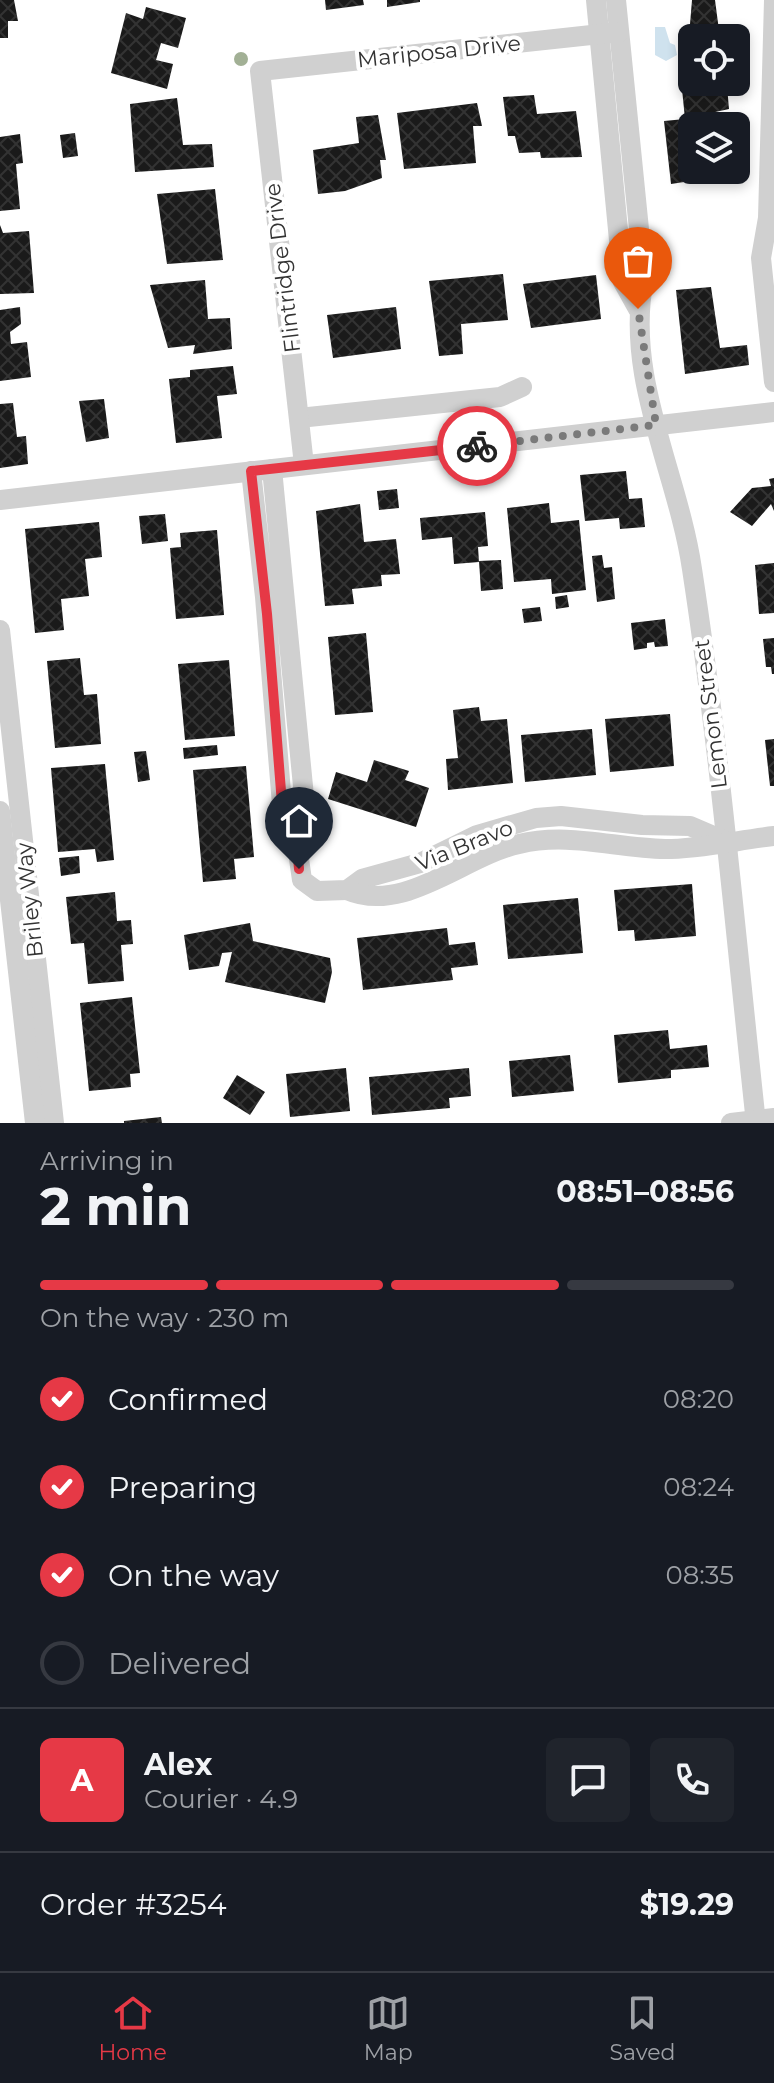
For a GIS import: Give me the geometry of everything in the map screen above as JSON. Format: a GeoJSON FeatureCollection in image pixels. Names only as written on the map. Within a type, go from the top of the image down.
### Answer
{"type":"FeatureCollection","features":[{"type":"Feature","properties":{"kind":"street","name":"Lemon Street"},"geometry":{"type":"LineString","coordinates":[[596,0],[609,33],[644,279],[638,309],[656,425],[692,566],[762,1121]]}},
{"type":"Feature","properties":{"kind":"street","name":"Lemon Street"},"geometry":{"type":"LineString","coordinates":[[609,33],[616,0]]}},
{"type":"Feature","properties":{"kind":"street"},"geometry":{"type":"LineString","coordinates":[[774,0],[768,218],[761,258],[774,382]]}},
{"type":"Feature","properties":{"kind":"street","name":"Mariposa Drive"},"geometry":{"type":"LineString","coordinates":[[260,71],[609,33]]}},
{"type":"Feature","properties":{"kind":"street","name":"Flintridge Drive"},"geometry":{"type":"LineString","coordinates":[[260,71],[304,465]]}},
{"type":"Feature","properties":{"kind":"street"},"geometry":{"type":"LineString","coordinates":[[299,418],[500,397],[522,387]]}},
{"type":"Feature","properties":{"kind":"street"},"geometry":{"type":"LineString","coordinates":[[0,500],[774,412]]}},
{"type":"Feature","properties":{"kind":"street"},"geometry":{"type":"LineString","coordinates":[[251,471],[284,829],[297,845],[307,827],[272,469]]}},
{"type":"Feature","properties":{"kind":"street","name":"Briley Way"},"geometry":{"type":"LineString","coordinates":[[0,630],[6,805],[40,1084],[54,1123]]}},
{"type":"Feature","properties":{"kind":"street"},"geometry":{"type":"LineString","coordinates":[[577,839],[580,817]]}},
{"type":"Feature","properties":{"kind":"street","name":"Via Bravo"},"geometry":{"type":"LineString","coordinates":[[347,890],[362,879],[410,867],[508,824],[536,818],[580,817],[642,825],[690,826],[725,841]]}},
{"type":"Feature","properties":{"kind":"street","name":"Via Bravo"},"geometry":{"type":"LineString","coordinates":[[297,845],[299,869],[308,887],[317,891],[347,890],[363,897],[393,893],[516,844],[577,839],[669,849],[774,836]]}},
{"type":"Feature","properties":{"kind":"street"},"geometry":{"type":"LineString","coordinates":[[460,844],[464,865]]}},
{"type":"Feature","properties":{"kind":"street","name":"Briley Way"},"geometry":{"type":"LineString","coordinates":[[35,1123],[40,1084]]}},
{"type":"Feature","properties":{"kind":"street"},"geometry":{"type":"LineString","coordinates":[[731,1123],[762,1121]]}},
{"type":"Feature","properties":{"kind":"water"},"geometry":{"type":"Polygon","coordinates":[[[655,27],[665,27],[670,43],[675,45],[677,55],[666,61],[655,55],[655,27]]]}},
{"type":"Feature","properties":{"kind":"building"},"geometry":{"type":"Polygon","coordinates":[[[0,0],[14,0],[18,21],[8,21],[8,38],[0,38],[0,0]]]}},
{"type":"Feature","properties":{"kind":"building"},"geometry":{"type":"Polygon","coordinates":[[[325,0],[363,0],[364,5],[326,10],[325,0]]]}},
{"type":"Feature","properties":{"kind":"building"},"geometry":{"type":"Polygon","coordinates":[[[387,0],[420,0],[420,2],[387,7],[387,0]]]}},
{"type":"Feature","properties":{"kind":"building"},"geometry":{"type":"Polygon","coordinates":[[[692,0],[715,0],[718,24],[690,24],[692,0]]]}},
{"type":"Feature","properties":{"kind":"building"},"geometry":{"type":"Polygon","coordinates":[[[146,7],[186,18],[178,48],[161,43],[156,60],[173,64],[167,89],[111,73],[126,13],[143,19],[146,7]]]}},
{"type":"Feature","properties":{"kind":"building"},"geometry":{"type":"Polygon","coordinates":[[[534,95],[537,114],[576,111],[582,157],[541,158],[540,152],[519,153],[515,136],[508,136],[503,97],[534,95]]]}},
{"type":"Feature","properties":{"kind":"building"},"geometry":{"type":"Polygon","coordinates":[[[683,96],[728,96],[729,109],[684,112],[683,96]]]}},
{"type":"Feature","properties":{"kind":"building"},"geometry":{"type":"Polygon","coordinates":[[[177,98],[183,145],[212,144],[214,167],[135,172],[130,104],[177,98]]]}},
{"type":"Feature","properties":{"kind":"building"},"geometry":{"type":"Polygon","coordinates":[[[477,103],[482,126],[473,126],[476,163],[404,169],[397,113],[477,103]]]}},
{"type":"Feature","properties":{"kind":"building"},"geometry":{"type":"Polygon","coordinates":[[[378,115],[386,160],[380,160],[382,178],[345,191],[318,194],[313,150],[359,143],[356,117],[378,115]]]}},
{"type":"Feature","properties":{"kind":"building"},"geometry":{"type":"Polygon","coordinates":[[[678,120],[678,183],[671,184],[664,121],[678,120]]]}},
{"type":"Feature","properties":{"kind":"building"},"geometry":{"type":"Polygon","coordinates":[[[75,133],[78,156],[63,158],[60,135],[75,133]]]}},
{"type":"Feature","properties":{"kind":"building"},"geometry":{"type":"Polygon","coordinates":[[[20,134],[23,163],[16,164],[20,209],[0,211],[0,137],[20,134]]]}},
{"type":"Feature","properties":{"kind":"building"},"geometry":{"type":"Polygon","coordinates":[[[215,189],[223,260],[167,264],[157,194],[215,189]]]}},
{"type":"Feature","properties":{"kind":"building"},"geometry":{"type":"Polygon","coordinates":[[[0,225],[3,233],[29,231],[34,293],[0,294],[0,225]]]}},
{"type":"Feature","properties":{"kind":"building"},"geometry":{"type":"Polygon","coordinates":[[[503,274],[508,320],[461,324],[463,354],[439,356],[429,281],[503,274]]]}},
{"type":"Feature","properties":{"kind":"building"},"geometry":{"type":"Polygon","coordinates":[[[596,275],[601,319],[531,328],[523,284],[596,275]]]}},
{"type":"Feature","properties":{"kind":"building"},"geometry":{"type":"Polygon","coordinates":[[[205,280],[208,319],[230,318],[232,349],[193,354],[195,345],[168,348],[150,285],[205,280]]]}},
{"type":"Feature","properties":{"kind":"building"},"geometry":{"type":"Polygon","coordinates":[[[711,287],[720,348],[747,345],[749,365],[685,374],[676,290],[711,287]]]}},
{"type":"Feature","properties":{"kind":"building"},"geometry":{"type":"Polygon","coordinates":[[[20,307],[21,324],[10,332],[11,344],[27,342],[31,377],[0,381],[0,310],[20,307]]]}},
{"type":"Feature","properties":{"kind":"building"},"geometry":{"type":"Polygon","coordinates":[[[396,307],[401,349],[333,358],[327,315],[396,307]]]}},
{"type":"Feature","properties":{"kind":"building"},"geometry":{"type":"Polygon","coordinates":[[[233,366],[237,394],[217,396],[222,438],[176,443],[169,379],[190,377],[190,370],[233,366]]]}},
{"type":"Feature","properties":{"kind":"building"},"geometry":{"type":"Polygon","coordinates":[[[104,399],[109,438],[86,442],[79,401],[104,399]]]}},
{"type":"Feature","properties":{"kind":"building"},"geometry":{"type":"Polygon","coordinates":[[[13,403],[17,437],[26,436],[28,464],[0,468],[0,404],[13,403]]]}},
{"type":"Feature","properties":{"kind":"building"},"geometry":{"type":"Polygon","coordinates":[[[626,471],[629,499],[642,498],[645,527],[620,529],[619,518],[585,521],[580,475],[626,471]]]}},
{"type":"Feature","properties":{"kind":"building"},"geometry":{"type":"Polygon","coordinates":[[[774,478],[774,511],[771,504],[752,526],[730,512],[752,488],[771,486],[769,479],[774,478]]]}},
{"type":"Feature","properties":{"kind":"building"},"geometry":{"type":"Polygon","coordinates":[[[397,489],[399,508],[379,510],[377,491],[397,489]]]}},
{"type":"Feature","properties":{"kind":"building"},"geometry":{"type":"Polygon","coordinates":[[[549,503],[551,523],[579,520],[586,590],[552,594],[551,579],[514,582],[507,508],[549,503]]]}},
{"type":"Feature","properties":{"kind":"building"},"geometry":{"type":"Polygon","coordinates":[[[360,504],[364,542],[396,539],[400,574],[381,575],[382,586],[352,589],[354,604],[325,606],[316,511],[360,504]]]}},
{"type":"Feature","properties":{"kind":"building"},"geometry":{"type":"Polygon","coordinates":[[[485,512],[488,546],[478,547],[479,562],[454,564],[452,537],[422,540],[420,518],[485,512]]]}},
{"type":"Feature","properties":{"kind":"building"},"geometry":{"type":"Polygon","coordinates":[[[165,514],[168,541],[142,544],[139,516],[165,514]]]}},
{"type":"Feature","properties":{"kind":"building"},"geometry":{"type":"Polygon","coordinates":[[[99,522],[102,557],[85,559],[89,596],[61,599],[64,630],[35,633],[25,529],[99,522]]]}},
{"type":"Feature","properties":{"kind":"building"},"geometry":{"type":"Polygon","coordinates":[[[217,530],[224,615],[176,619],[170,548],[181,547],[180,533],[217,530]]]}},
{"type":"Feature","properties":{"kind":"building"},"geometry":{"type":"Polygon","coordinates":[[[602,555],[604,568],[612,567],[615,599],[597,602],[592,556],[602,555]]]}},
{"type":"Feature","properties":{"kind":"building"},"geometry":{"type":"Polygon","coordinates":[[[501,560],[503,589],[481,591],[479,561],[501,560]]]}},
{"type":"Feature","properties":{"kind":"building"},"geometry":{"type":"Polygon","coordinates":[[[774,563],[774,613],[759,614],[755,565],[774,563]]]}},
{"type":"Feature","properties":{"kind":"building"},"geometry":{"type":"Polygon","coordinates":[[[567,595],[569,607],[556,609],[555,597],[567,595]]]}},
{"type":"Feature","properties":{"kind":"building"},"geometry":{"type":"Polygon","coordinates":[[[540,607],[542,621],[524,623],[522,609],[540,607]]]}},
{"type":"Feature","properties":{"kind":"building"},"geometry":{"type":"Polygon","coordinates":[[[665,619],[668,646],[655,647],[654,642],[647,643],[647,648],[634,650],[631,623],[665,619]]]}},
{"type":"Feature","properties":{"kind":"building"},"geometry":{"type":"Polygon","coordinates":[[[366,633],[373,712],[335,715],[328,637],[366,633]]]}},
{"type":"Feature","properties":{"kind":"building"},"geometry":{"type":"Polygon","coordinates":[[[774,638],[772,674],[771,667],[766,667],[763,639],[774,638]]]}},
{"type":"Feature","properties":{"kind":"building"},"geometry":{"type":"Polygon","coordinates":[[[80,658],[84,695],[97,694],[101,744],[55,748],[47,661],[80,658]]]}},
{"type":"Feature","properties":{"kind":"building"},"geometry":{"type":"Polygon","coordinates":[[[229,660],[235,736],[185,740],[178,664],[229,660]]]}},
{"type":"Feature","properties":{"kind":"building"},"geometry":{"type":"Polygon","coordinates":[[[479,707],[481,721],[507,719],[513,783],[448,790],[446,759],[458,758],[453,710],[479,707]]]}},
{"type":"Feature","properties":{"kind":"building"},"geometry":{"type":"Polygon","coordinates":[[[670,714],[674,766],[610,772],[605,719],[670,714]]]}},
{"type":"Feature","properties":{"kind":"building"},"geometry":{"type":"Polygon","coordinates":[[[592,729],[596,775],[525,782],[521,735],[592,729]]]}},
{"type":"Feature","properties":{"kind":"building"},"geometry":{"type":"Polygon","coordinates":[[[774,739],[774,786],[770,786],[765,740],[774,739]]]}},
{"type":"Feature","properties":{"kind":"building"},"geometry":{"type":"Polygon","coordinates":[[[217,745],[218,755],[184,759],[183,748],[217,745]]]}},
{"type":"Feature","properties":{"kind":"building"},"geometry":{"type":"Polygon","coordinates":[[[146,751],[150,780],[138,782],[134,752],[146,751]]]}},
{"type":"Feature","properties":{"kind":"building"},"geometry":{"type":"Polygon","coordinates":[[[374,760],[409,771],[405,780],[429,788],[416,827],[328,799],[336,772],[367,782],[374,760]]]}},
{"type":"Feature","properties":{"kind":"building"},"geometry":{"type":"Polygon","coordinates":[[[105,764],[114,860],[97,862],[95,849],[58,852],[51,768],[105,764]]]}},
{"type":"Feature","properties":{"kind":"building"},"geometry":{"type":"Polygon","coordinates":[[[246,766],[254,857],[234,859],[236,879],[203,882],[193,770],[246,766]]]}},
{"type":"Feature","properties":{"kind":"building"},"geometry":{"type":"Polygon","coordinates":[[[79,856],[80,873],[61,876],[59,858],[79,856]]]}},
{"type":"Feature","properties":{"kind":"building"},"geometry":{"type":"Polygon","coordinates":[[[692,884],[696,936],[635,941],[634,930],[618,931],[614,890],[692,884]]]}},
{"type":"Feature","properties":{"kind":"building"},"geometry":{"type":"Polygon","coordinates":[[[115,892],[117,921],[131,920],[133,944],[121,945],[124,981],[88,984],[84,943],[71,944],[66,897],[115,892]]]}},
{"type":"Feature","properties":{"kind":"building"},"geometry":{"type":"Polygon","coordinates":[[[578,898],[583,953],[508,959],[503,905],[578,898]]]}},
{"type":"Feature","properties":{"kind":"building"},"geometry":{"type":"Polygon","coordinates":[[[250,923],[253,941],[330,958],[332,972],[325,1003],[225,982],[232,952],[222,953],[219,966],[189,970],[184,935],[250,923]]]}},
{"type":"Feature","properties":{"kind":"building"},"geometry":{"type":"Polygon","coordinates":[[[447,928],[449,945],[475,942],[478,965],[451,968],[453,980],[363,990],[357,938],[447,928]]]}},
{"type":"Feature","properties":{"kind":"building"},"geometry":{"type":"Polygon","coordinates":[[[132,997],[140,1073],[130,1074],[131,1087],[89,1091],[80,1003],[132,997]]]}},
{"type":"Feature","properties":{"kind":"building"},"geometry":{"type":"Polygon","coordinates":[[[668,1030],[670,1049],[707,1045],[709,1067],[671,1070],[671,1078],[618,1083],[614,1035],[668,1030]]]}},
{"type":"Feature","properties":{"kind":"building"},"geometry":{"type":"Polygon","coordinates":[[[570,1055],[574,1091],[512,1097],[509,1061],[570,1055]]]}},
{"type":"Feature","properties":{"kind":"building"},"geometry":{"type":"Polygon","coordinates":[[[346,1068],[350,1111],[290,1117],[286,1074],[346,1068]]]}},
{"type":"Feature","properties":{"kind":"building"},"geometry":{"type":"Polygon","coordinates":[[[469,1068],[471,1096],[449,1098],[450,1108],[372,1115],[369,1077],[469,1068]]]}},
{"type":"Feature","properties":{"kind":"building"},"geometry":{"type":"Polygon","coordinates":[[[237,1075],[265,1092],[250,1115],[223,1098],[237,1075]]]}},
{"type":"Feature","properties":{"kind":"building"},"geometry":{"type":"Polygon","coordinates":[[[161,1117],[162,1123],[124,1123],[124,1121],[161,1117]]]}},
{"type":"Feature","properties":{"kind":"way so far"},"geometry":{"type":"LineString","coordinates":[[477,446],[656,425],[644,366],[638,309]]}},
{"type":"Feature","properties":{"kind":"route"},"geometry":{"type":"LineString","coordinates":[[299,869],[297,845],[284,829],[267,614],[251,471],[477,446]]}}]}
